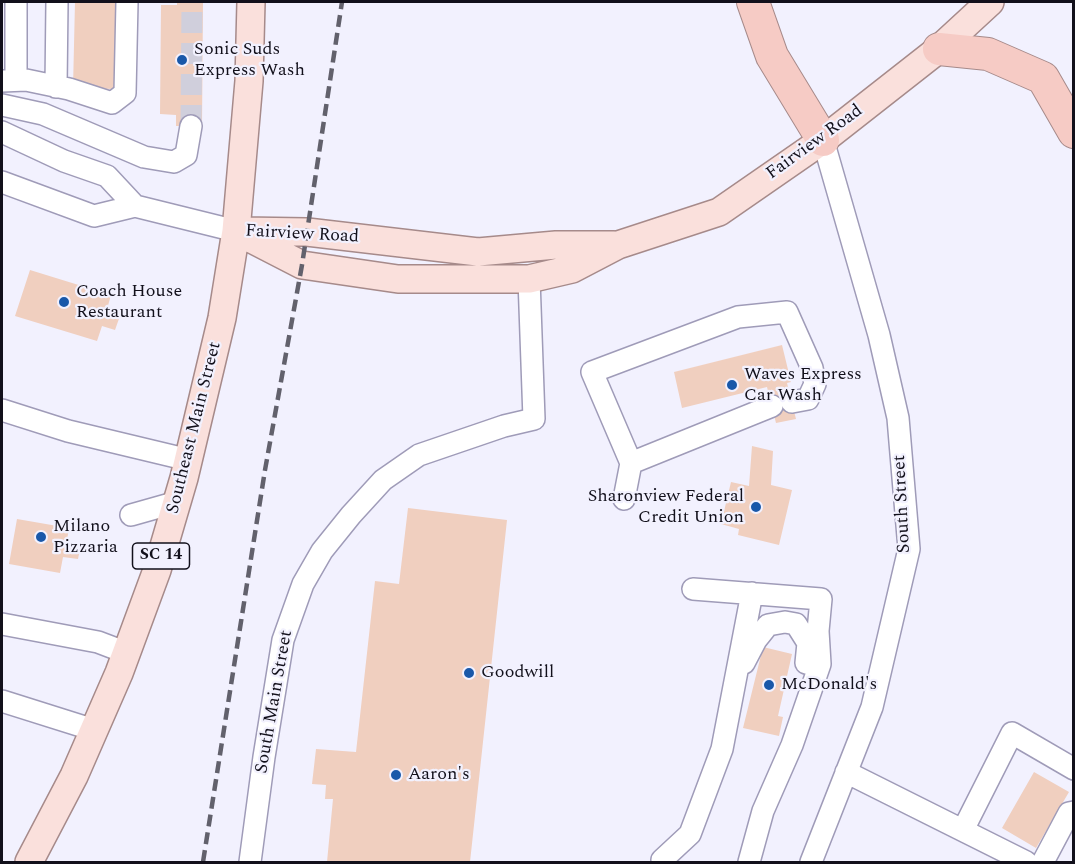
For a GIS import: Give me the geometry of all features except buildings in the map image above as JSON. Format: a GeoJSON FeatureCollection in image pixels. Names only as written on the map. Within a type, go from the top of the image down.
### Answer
{"type":"FeatureCollection","features":[{"type":"Feature","properties":{"kind":"highway"},"geometry":{"type":"LineString","coordinates":[[753,2],[772,56],[823,140]]}},
{"type":"Feature","properties":{"kind":"highway"},"geometry":{"type":"LineString","coordinates":[[939,49],[988,54],[1043,78],[1074,132]]}},
{"type":"Feature","properties":{"kind":"main road","name":"Southeast Main Street"},"geometry":{"type":"LineString","coordinates":[[28,862],[74,776],[127,653],[157,570],[189,460],[222,318],[236,231],[249,81],[251,2]]}},
{"type":"Feature","properties":{"kind":"main road","name":"Fairview Road"},"geometry":{"type":"LineString","coordinates":[[236,231],[302,265],[398,279],[529,279],[572,269],[618,245],[719,212],[823,140],[939,49],[990,2]]}},
{"type":"Feature","properties":{"kind":"main road","name":"Fairview Road"},"geometry":{"type":"LineString","coordinates":[[236,231],[307,232],[478,252],[556,245],[618,245]]}},
{"type":"Feature","properties":{"kind":"street"},"geometry":{"type":"LineString","coordinates":[[16,2],[9,80],[26,80],[112,103],[125,93],[127,2]]}},
{"type":"Feature","properties":{"kind":"street"},"geometry":{"type":"LineString","coordinates":[[56,87],[57,2]]}},
{"type":"Feature","properties":{"kind":"street"},"geometry":{"type":"LineString","coordinates":[[2,105],[43,114],[144,157],[174,162],[186,155],[191,126]]}},
{"type":"Feature","properties":{"kind":"street"},"geometry":{"type":"LineString","coordinates":[[2,132],[64,161],[107,176],[135,206]]}},
{"type":"Feature","properties":{"kind":"street","name":"South Street"},"geometry":{"type":"LineString","coordinates":[[811,862],[872,706],[909,549],[898,418],[879,335],[823,140]]}},
{"type":"Feature","properties":{"kind":"street"},"geometry":{"type":"LineString","coordinates":[[2,182],[94,216],[135,206],[236,231]]}},
{"type":"Feature","properties":{"kind":"street","name":"South Main Street"},"geometry":{"type":"LineString","coordinates":[[249,862],[283,640],[303,584],[322,551],[383,480],[419,455],[504,426],[534,419],[529,279]]}},
{"type":"Feature","properties":{"kind":"street"},"geometry":{"type":"LineString","coordinates":[[624,499],[631,463],[592,372],[738,316],[787,312],[812,368],[815,384],[808,399],[782,404],[631,463]]}},
{"type":"Feature","properties":{"kind":"street"},"geometry":{"type":"LineString","coordinates":[[2,410],[68,431],[189,460]]}},
{"type":"Feature","properties":{"kind":"street"},"geometry":{"type":"LineString","coordinates":[[131,515],[177,502]]}},
{"type":"Feature","properties":{"kind":"street"},"geometry":{"type":"LineString","coordinates":[[693,589],[821,599],[818,631],[820,664],[801,720],[763,811],[749,862]]}},
{"type":"Feature","properties":{"kind":"street"},"geometry":{"type":"LineString","coordinates":[[662,861],[690,834],[722,749],[752,593]]}},
{"type":"Feature","properties":{"kind":"street"},"geometry":{"type":"LineString","coordinates":[[735,677],[756,640],[768,625],[785,622],[796,624],[808,643],[801,720]]}},
{"type":"Feature","properties":{"kind":"street"},"geometry":{"type":"LineString","coordinates":[[2,624],[87,640],[127,653]]}},
{"type":"Feature","properties":{"kind":"street"},"geometry":{"type":"LineString","coordinates":[[2,701],[94,730]]}},
{"type":"Feature","properties":{"kind":"street"},"geometry":{"type":"LineString","coordinates":[[963,830],[1012,734],[1074,769]]}},
{"type":"Feature","properties":{"kind":"street"},"geometry":{"type":"LineString","coordinates":[[846,772],[1026,862]]}},
{"type":"Feature","properties":{"kind":"street"},"geometry":{"type":"LineString","coordinates":[[1043,862],[1069,813],[1074,812]]}},
{"type":"Feature","properties":{"kind":"street"},"geometry":{"type":"LineString","coordinates":[[1058,862],[1074,832]]}},
{"type":"Feature","properties":{"kind":"tunnel"},"geometry":{"type":"LineString","coordinates":[[191,126],[192,2]]}},
{"type":"Feature","properties":{"kind":"railway"},"geometry":{"type":"LineString","coordinates":[[203,862],[265,470],[302,265],[342,2]]}},
{"type":"Feature","properties":{"kind":"place","name":"Sonic Suds Express Wash"},"geometry":{"type":"Point","coordinates":[182,60]}},
{"type":"Feature","properties":{"kind":"place","name":"Coach House Restaurant"},"geometry":{"type":"Point","coordinates":[64,302]}},
{"type":"Feature","properties":{"kind":"place","name":"Waves Express Car Wash"},"geometry":{"type":"Point","coordinates":[732,385]}},
{"type":"Feature","properties":{"kind":"place","name":"Sharonview Federal Credit Union"},"geometry":{"type":"Point","coordinates":[756,507]}},
{"type":"Feature","properties":{"kind":"place","name":"Milano Pizzaria"},"geometry":{"type":"Point","coordinates":[41,537]}},
{"type":"Feature","properties":{"kind":"place","name":"Goodwill"},"geometry":{"type":"Point","coordinates":[469,673]}},
{"type":"Feature","properties":{"kind":"place","name":"McDonald's"},"geometry":{"type":"Point","coordinates":[769,685]}},
{"type":"Feature","properties":{"kind":"place","name":"Aaron's"},"geometry":{"type":"Point","coordinates":[396,775]}}]}
